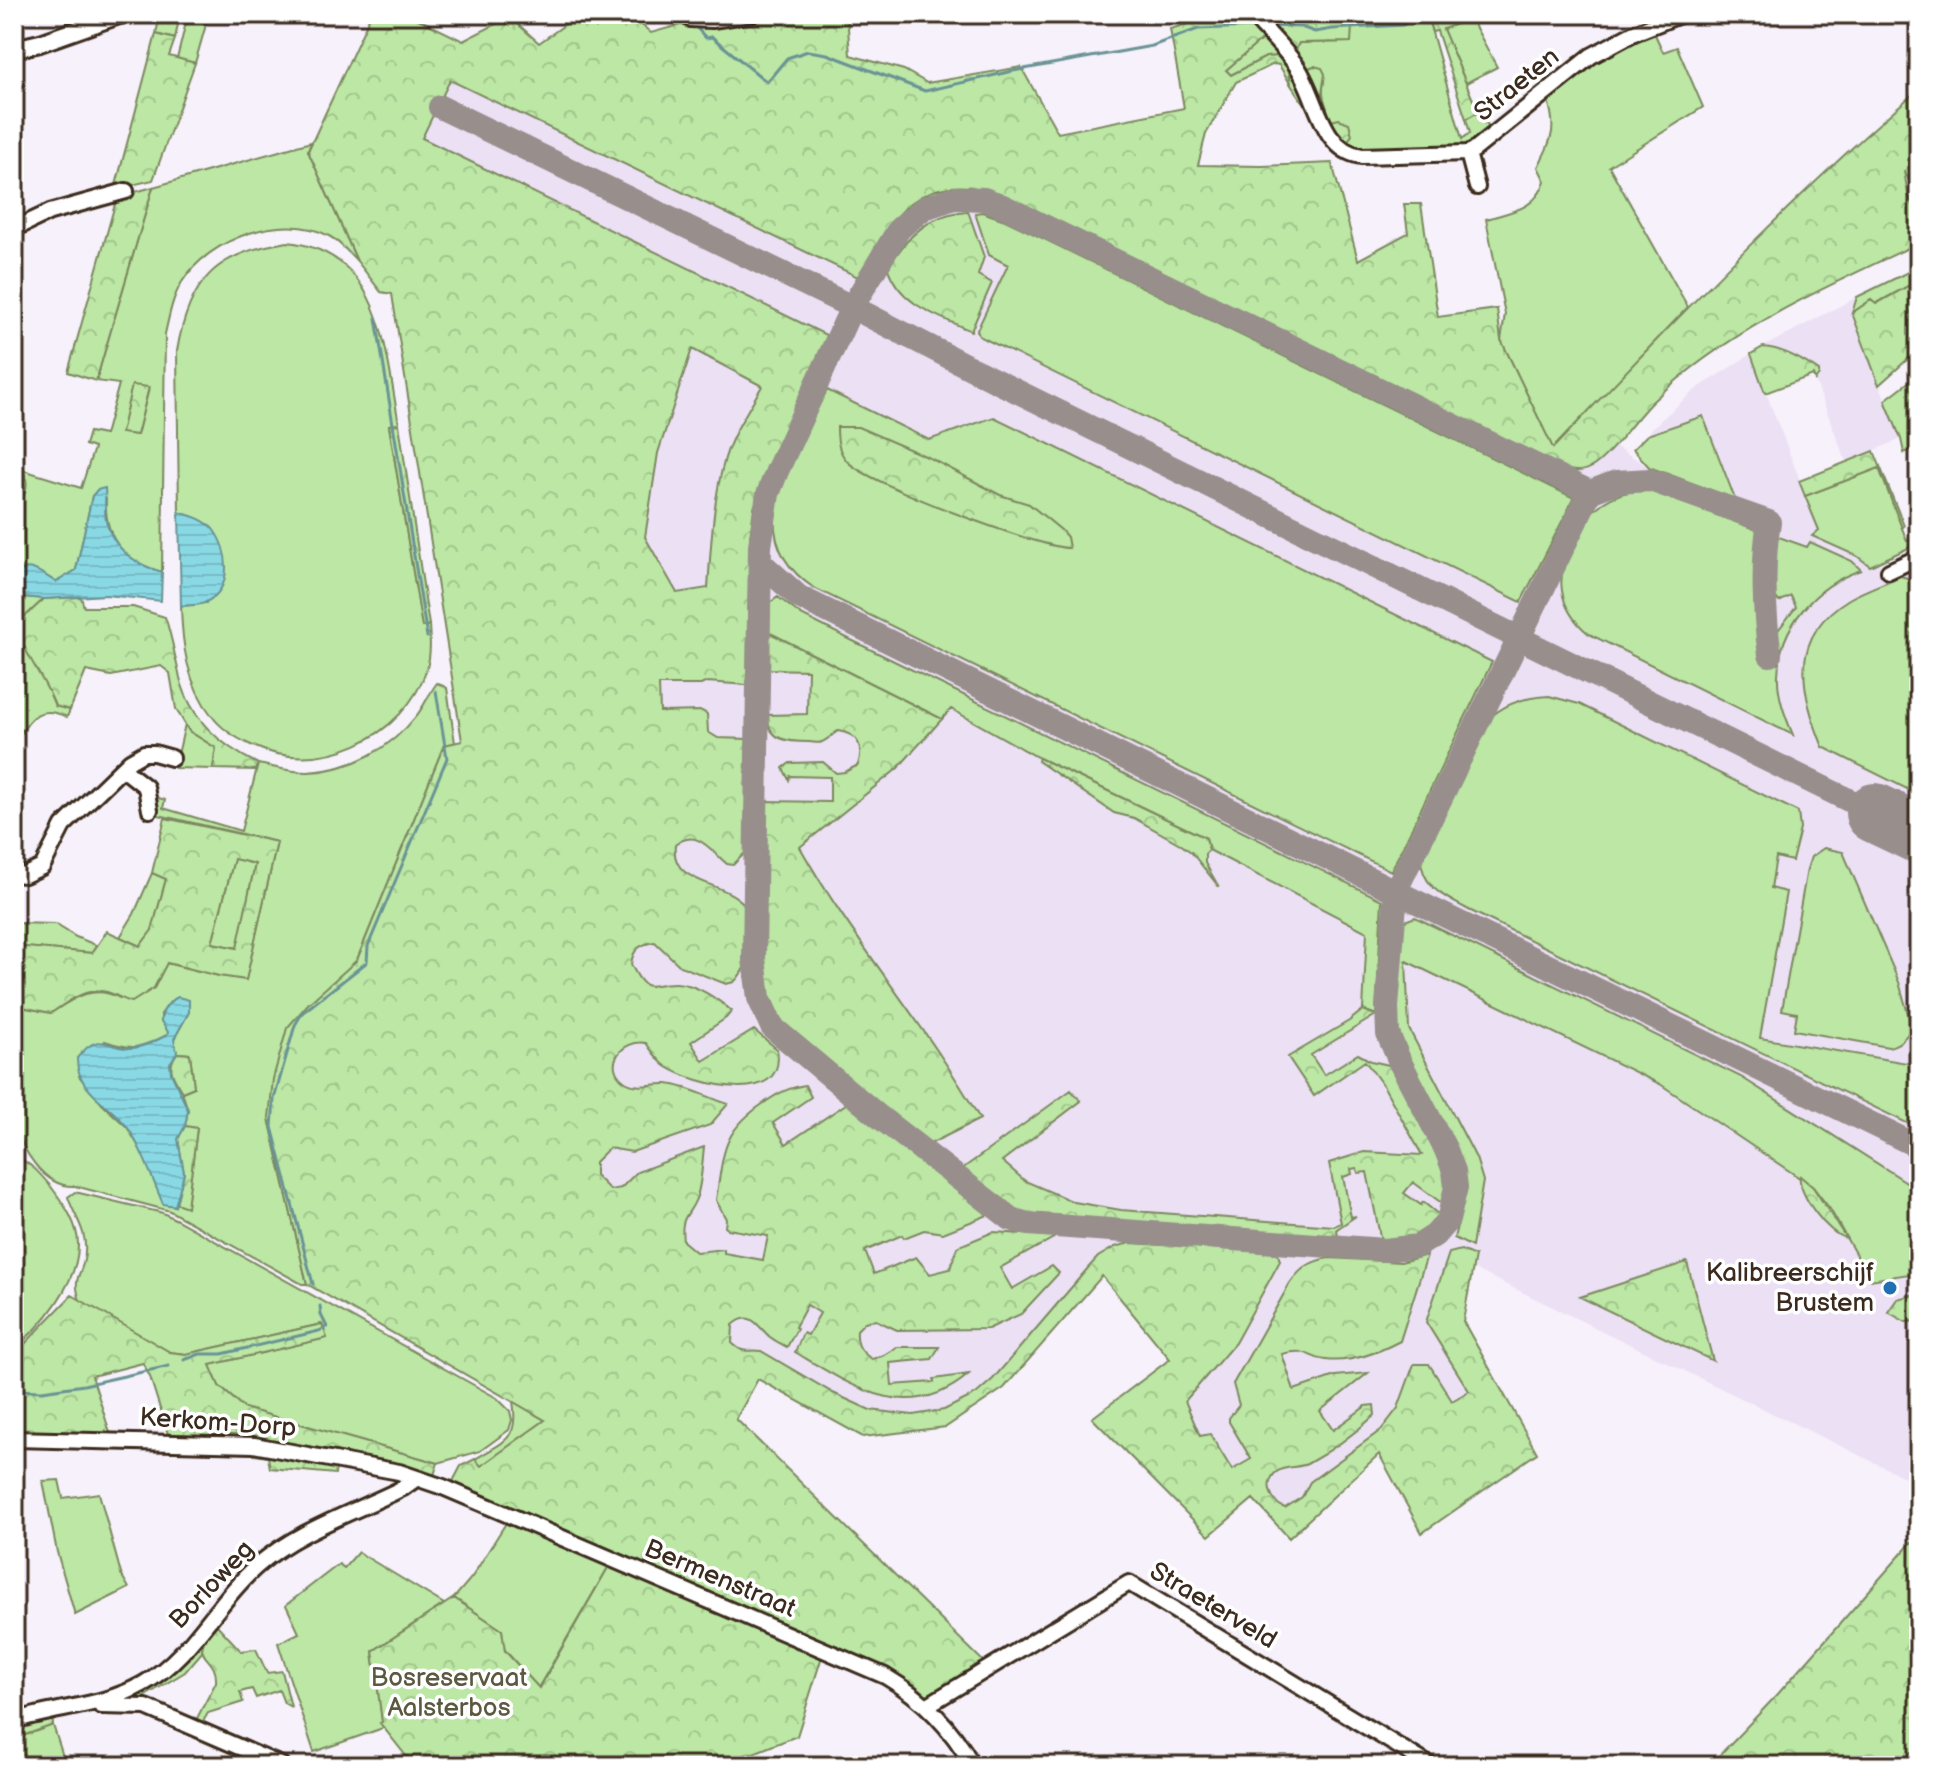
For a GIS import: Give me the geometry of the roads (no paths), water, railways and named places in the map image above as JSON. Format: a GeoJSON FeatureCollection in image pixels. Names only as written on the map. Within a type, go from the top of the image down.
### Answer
{"type":"FeatureCollection","features":[{"type":"Feature","properties":{"kind":"main road"},"geometry":{"type":"LineString","coordinates":[[14,49],[122,14]]}},
{"type":"Feature","properties":{"kind":"main road"},"geometry":{"type":"LineString","coordinates":[[14,38],[75,29]]}},
{"type":"Feature","properties":{"kind":"street"},"geometry":{"type":"LineString","coordinates":[[690,19],[712,20],[752,14]]}},
{"type":"Feature","properties":{"kind":"street","name":"Straeten"},"geometry":{"type":"LineString","coordinates":[[1251,14],[1301,72],[1327,129],[1344,151],[1362,156],[1468,153],[1591,56],[1634,33],[1682,14]]}},
{"type":"Feature","properties":{"kind":"street","name":"Straeten"},"geometry":{"type":"LineString","coordinates":[[1468,153],[1477,187]]}},
{"type":"Feature","properties":{"kind":"street"},"geometry":{"type":"LineString","coordinates":[[14,229],[50,212],[126,191]]}},
{"type":"Feature","properties":{"kind":"street"},"geometry":{"type":"LineString","coordinates":[[1889,571],[1919,557]]}},
{"type":"Feature","properties":{"kind":"street"},"geometry":{"type":"LineString","coordinates":[[14,874],[25,875],[42,867],[63,826],[144,753],[172,758]]}},
{"type":"Feature","properties":{"kind":"street"},"geometry":{"type":"LineString","coordinates":[[123,769],[146,787],[150,810]]}},
{"type":"Feature","properties":{"kind":"street","name":"Kerkom-Dorp"},"geometry":{"type":"LineString","coordinates":[[14,1439],[254,1445],[417,1478]]}},
{"type":"Feature","properties":{"kind":"street","name":"Bermenstraat"},"geometry":{"type":"LineString","coordinates":[[417,1478],[896,1682],[928,1705],[954,1736],[973,1766]]}},
{"type":"Feature","properties":{"kind":"street","name":"Borloweg"},"geometry":{"type":"LineString","coordinates":[[88,1706],[142,1684],[175,1662],[239,1584],[275,1553],[417,1478]]}},
{"type":"Feature","properties":{"kind":"street","name":"Straeterveld"},"geometry":{"type":"LineString","coordinates":[[928,1705],[1129,1583],[1431,1766]]}},
{"type":"Feature","properties":{"kind":"street","name":"Borloweg"},"geometry":{"type":"LineString","coordinates":[[14,1721],[42,1712],[88,1706],[146,1707],[283,1766]]}},
{"type":"Feature","properties":{"kind":"water"},"geometry":{"type":"Polygon","coordinates":[[[105,488],[105,517],[109,531],[127,554],[143,565],[162,572],[161,601],[106,595],[44,599],[23,597],[15,584],[22,570],[32,569],[56,582],[76,570],[92,496],[97,490],[105,488]]]}},
{"type":"Feature","properties":{"kind":"water"},"geometry":{"type":"Polygon","coordinates":[[[179,512],[202,520],[213,529],[223,547],[225,578],[215,596],[201,604],[181,606],[179,512]]]}},
{"type":"Feature","properties":{"kind":"water"},"geometry":{"type":"Polygon","coordinates":[[[178,997],[189,1000],[189,1012],[174,1039],[177,1053],[170,1063],[171,1073],[188,1110],[178,1139],[184,1173],[175,1206],[163,1204],[128,1128],[88,1089],[78,1070],[77,1058],[98,1042],[135,1048],[167,1035],[161,1021],[164,1010],[178,997]]]}},
{"type":"Feature","properties":{"kind":"waterway"},"geometry":{"type":"LineString","coordinates":[[1268,26],[1301,27],[1315,32],[1403,25],[1426,14]]}},
{"type":"Feature","properties":{"kind":"waterway"},"geometry":{"type":"LineString","coordinates":[[696,27],[706,38],[712,37],[767,82],[787,58],[808,51],[827,54],[925,91],[1013,71],[1152,46],[1198,29],[1255,27]]}},
{"type":"Feature","properties":{"kind":"waterway"},"geometry":{"type":"LineString","coordinates":[[376,318],[427,637]]}},
{"type":"Feature","properties":{"kind":"waterway"},"geometry":{"type":"LineString","coordinates":[[313,1284],[272,1127],[274,1099],[295,1025],[302,1013],[367,962],[368,946],[447,758],[436,691]]}},
{"type":"Feature","properties":{"kind":"waterway"},"geometry":{"type":"LineString","coordinates":[[184,1360],[200,1354],[222,1354],[319,1331],[327,1327],[320,1306]]}},
{"type":"Feature","properties":{"kind":"waterway"},"geometry":{"type":"LineString","coordinates":[[14,1390],[42,1391],[84,1385],[169,1366]]}},
{"type":"Feature","properties":{"kind":"place","name":"Kalibreerschijf Brustem"},"geometry":{"type":"Point","coordinates":[1890,1288]}},
{"type":"Feature","properties":{"kind":"park label","name":"Bosreservaat Aalsterbos"},"geometry":{"type":"Point","coordinates":[449,1693]}}]}
